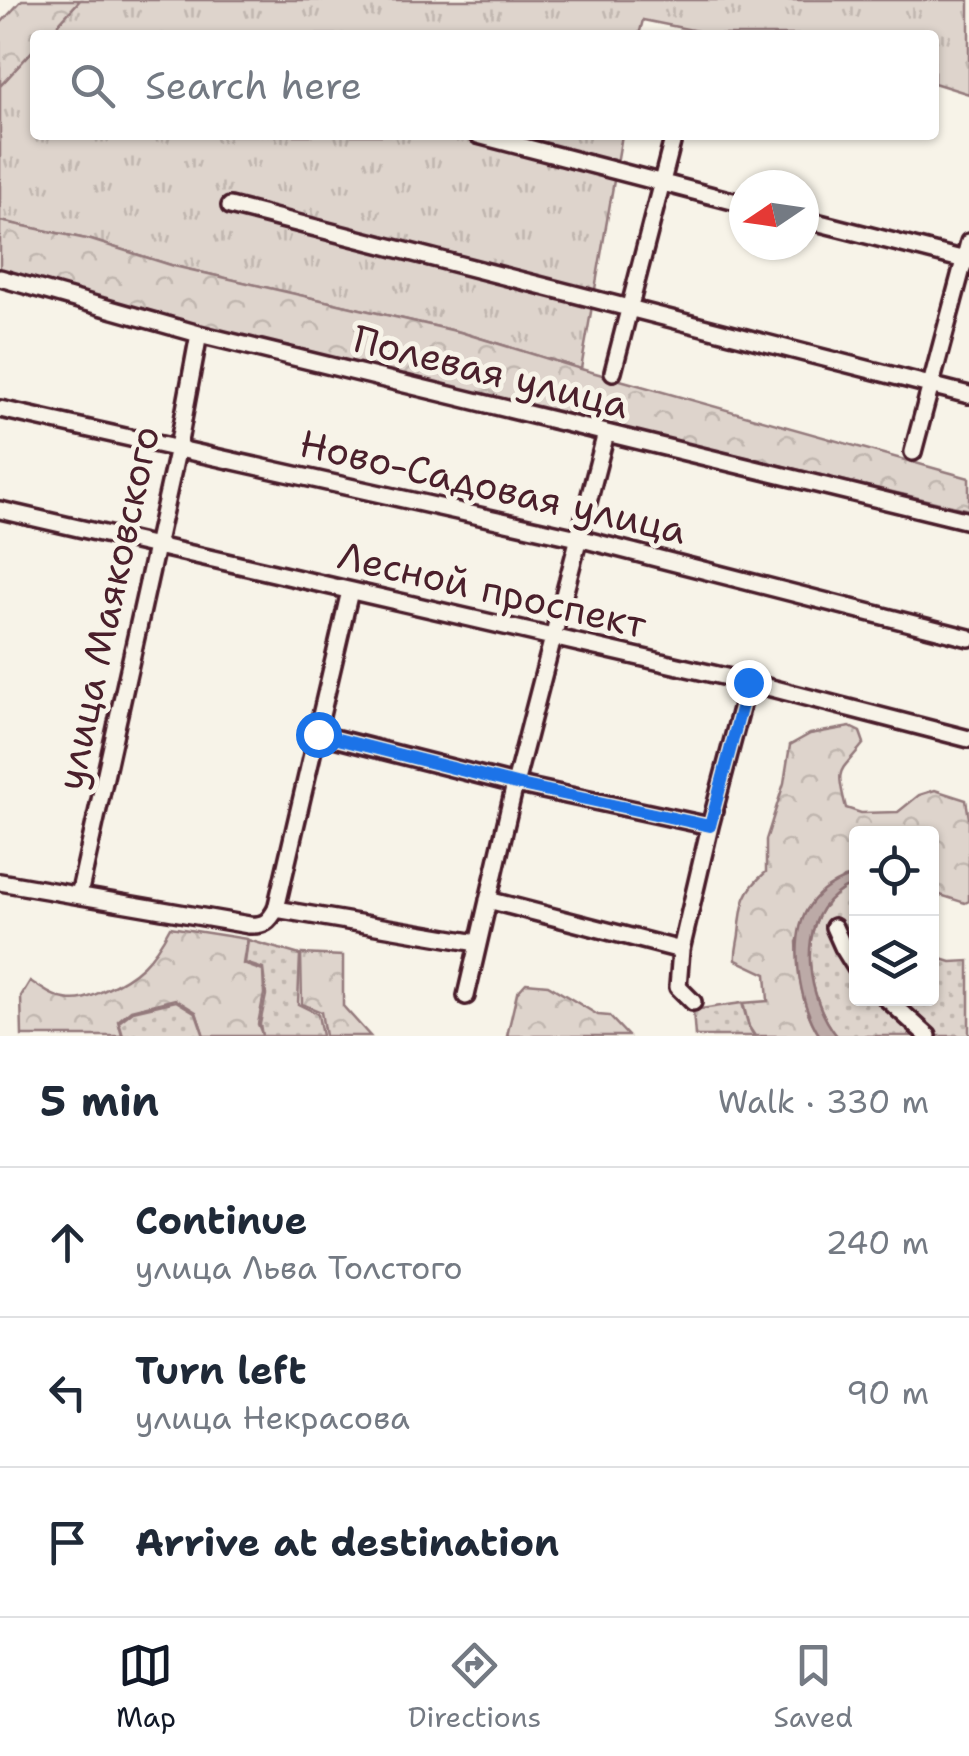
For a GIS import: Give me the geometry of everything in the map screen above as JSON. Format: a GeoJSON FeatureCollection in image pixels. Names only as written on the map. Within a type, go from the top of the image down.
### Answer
{"type":"FeatureCollection","features":[{"type":"Feature","properties":{"kind":"street"},"geometry":{"type":"LineString","coordinates":[[497,140],[729,200]]}},
{"type":"Feature","properties":{"kind":"street"},"geometry":{"type":"LineString","coordinates":[[614,372],[673,140]]}},
{"type":"Feature","properties":{"kind":"street"},"geometry":{"type":"LineString","coordinates":[[230,206],[969,395]]}},
{"type":"Feature","properties":{"kind":"street"},"geometry":{"type":"LineString","coordinates":[[819,223],[967,261]]}},
{"type":"Feature","properties":{"kind":"street"},"geometry":{"type":"LineString","coordinates":[[913,452],[969,242]]}},
{"type":"Feature","properties":{"kind":"street","name":"Полевая улица"},"geometry":{"type":"LineString","coordinates":[[0,278],[199,334],[969,521]]}},
{"type":"Feature","properties":{"kind":"street","name":"улица Маяковского"},"geometry":{"type":"LineString","coordinates":[[79,895],[178,447],[199,334]]}},
{"type":"Feature","properties":{"kind":"street","name":"Ново-Садовая улица"},"geometry":{"type":"LineString","coordinates":[[0,409],[578,538],[969,638]]}},
{"type":"Feature","properties":{"kind":"street"},"geometry":{"type":"LineString","coordinates":[[466,996],[606,433]]}},
{"type":"Feature","properties":{"kind":"street","name":"Лесной проспект"},"geometry":{"type":"LineString","coordinates":[[0,512],[748,682],[969,739]]}},
{"type":"Feature","properties":{"kind":"street"},"geometry":{"type":"LineString","coordinates":[[0,882],[249,925],[261,926],[270,921],[276,909],[350,591]]}},
{"type":"Feature","properties":{"kind":"street"},"geometry":{"type":"LineString","coordinates":[[693,1002],[678,987],[681,950],[748,682]]}},
{"type":"Feature","properties":{"kind":"street"},"geometry":{"type":"LineString","coordinates":[[318,734],[516,784],[710,826]]}},
{"type":"Feature","properties":{"kind":"street"},"geometry":{"type":"LineString","coordinates":[[488,900],[681,950]]}},
{"type":"Feature","properties":{"kind":"street"},"geometry":{"type":"LineString","coordinates":[[276,909],[477,943]]}},
{"type":"Feature","properties":{"kind":"street"},"geometry":{"type":"LineString","coordinates":[[834,928],[849,957]]}},
{"type":"Feature","properties":{"kind":"street"},"geometry":{"type":"LineString","coordinates":[[895,1006],[928,1036]]}},
{"type":"Feature","properties":{"kind":"green space"},"geometry":{"type":"Polygon","coordinates":[[[22,0],[80,0],[53,30],[30,30],[30,53],[0,86],[0,24],[22,0]]]}},
{"type":"Feature","properties":{"kind":"green space"},"geometry":{"type":"Polygon","coordinates":[[[80,0],[969,0],[969,94],[939,85],[939,30],[692,30],[643,20],[640,30],[53,30],[80,0]]]}},
{"type":"Feature","properties":{"kind":"green space"},"geometry":{"type":"Polygon","coordinates":[[[30,53],[30,140],[621,140],[581,369],[460,332],[0,221],[0,86],[30,53]]]}},
{"type":"Feature","properties":{"kind":"green space"},"geometry":{"type":"Polygon","coordinates":[[[0,221],[460,332],[969,478],[969,510],[0,281],[0,221]]]}},
{"type":"Feature","properties":{"kind":"green space"},"geometry":{"type":"Polygon","coordinates":[[[850,727],[860,732],[864,743],[844,766],[840,777],[846,808],[861,813],[898,812],[919,795],[935,790],[966,800],[969,901],[939,895],[939,826],[849,826],[849,877],[844,878],[797,942],[805,1003],[820,1036],[755,1036],[743,1003],[768,1001],[766,974],[736,960],[741,915],[752,886],[766,872],[766,840],[784,783],[790,745],[810,734],[850,727]]]}},
{"type":"Feature","properties":{"kind":"green space"},"geometry":{"type":"Polygon","coordinates":[[[848,887],[849,1006],[939,1006],[939,958],[969,961],[969,1036],[837,1036],[813,984],[810,944],[822,909],[848,887]]]}},
{"type":"Feature","properties":{"kind":"green space"},"geometry":{"type":"Polygon","coordinates":[[[170,927],[247,939],[243,964],[263,971],[264,994],[258,1024],[263,1036],[204,1036],[196,1012],[175,999],[131,1010],[118,1021],[122,1036],[22,1036],[21,996],[30,981],[60,998],[89,997],[143,966],[170,927]]]}},
{"type":"Feature","properties":{"kind":"green space"},"geometry":{"type":"Polygon","coordinates":[[[248,940],[300,955],[298,1004],[318,1014],[322,1036],[262,1036],[260,1024],[266,995],[263,969],[245,963],[248,940]]]}},
{"type":"Feature","properties":{"kind":"green space"},"geometry":{"type":"Polygon","coordinates":[[[301,954],[343,956],[343,1006],[370,1036],[325,1036],[321,1012],[302,1004],[301,954]]]}},
{"type":"Feature","properties":{"kind":"green space"},"geometry":{"type":"Polygon","coordinates":[[[526,983],[548,985],[598,1015],[609,1016],[628,1036],[507,1036],[517,993],[526,983]]]}},
{"type":"Feature","properties":{"kind":"green space"},"geometry":{"type":"Polygon","coordinates":[[[176,1001],[196,1013],[204,1036],[123,1036],[119,1022],[133,1011],[176,1001]]]}},
{"type":"Feature","properties":{"kind":"green space"},"geometry":{"type":"Polygon","coordinates":[[[742,1003],[754,1036],[695,1036],[693,1010],[742,1003]]]}},
{"type":"Feature","properties":{"kind":"shaded area"},"geometry":{"type":"Polygon","coordinates":[[[849,878],[849,887],[822,909],[810,944],[813,984],[837,1036],[820,1036],[802,989],[799,935],[814,899],[849,878]]]}},
{"type":"Feature","properties":{"kind":"route"},"geometry":{"type":"LineString","coordinates":[[318,734],[516,784],[710,826],[748,682]]}}]}
